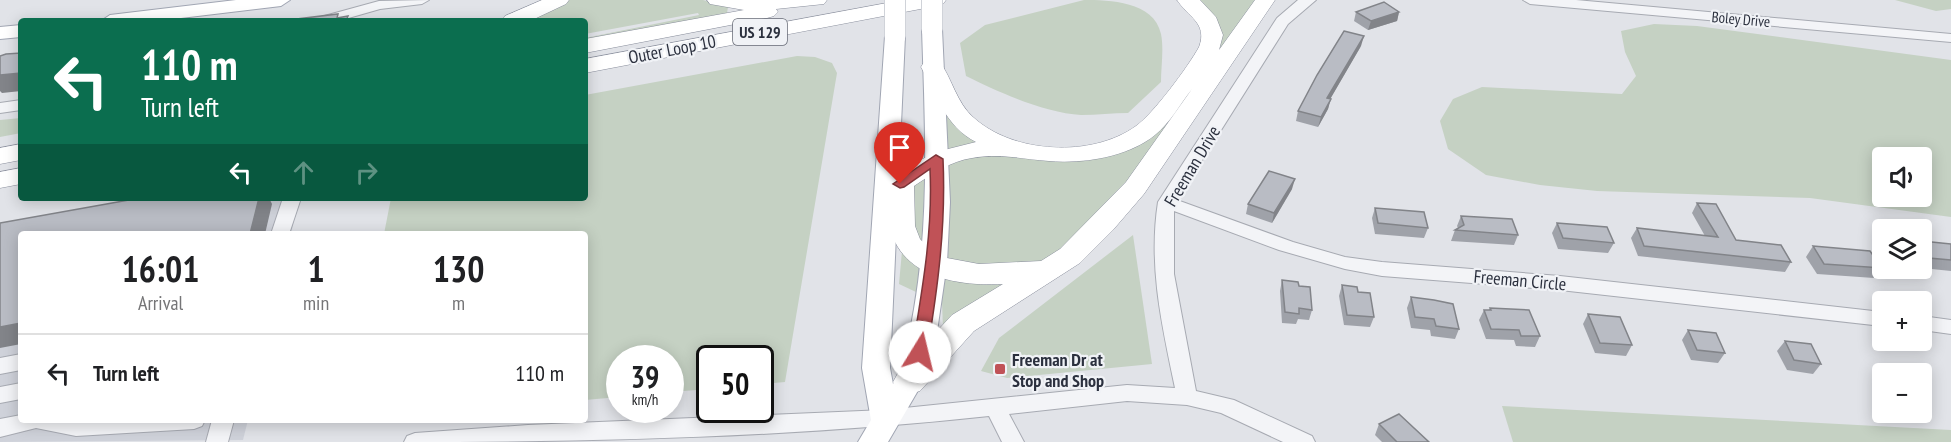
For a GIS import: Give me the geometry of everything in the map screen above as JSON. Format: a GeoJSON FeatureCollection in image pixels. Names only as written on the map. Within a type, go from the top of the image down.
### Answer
{"type":"FeatureCollection","features":[{"type":"Feature","properties":{"kind":"highway"},"geometry":{"type":"LineString","coordinates":[[520,18],[559,0]]}},
{"type":"Feature","properties":{"kind":"highway"},"geometry":{"type":"LineString","coordinates":[[717,0],[753,5],[817,0]]}},
{"type":"Feature","properties":{"kind":"highway","name":"US 129"},"geometry":{"type":"LineString","coordinates":[[588,45],[830,0]]}},
{"type":"Feature","properties":{"kind":"highway","name":"Outer Loop 10"},"geometry":{"type":"LineString","coordinates":[[588,65],[934,0]]}},
{"type":"Feature","properties":{"kind":"highway"},"geometry":{"type":"LineString","coordinates":[[893,188],[936,159],[957,152],[985,147],[1043,153],[1084,152],[1119,144],[1144,131],[1157,120],[1212,40],[1207,22],[1187,0]]}},
{"type":"Feature","properties":{"kind":"highway"},"geometry":{"type":"LineString","coordinates":[[909,382],[963,323],[988,305],[1070,256],[1135,188],[1265,0]]}},
{"type":"Feature","properties":{"kind":"highway"},"geometry":{"type":"LineString","coordinates":[[932,67],[963,121],[991,139],[1024,150]]}},
{"type":"Feature","properties":{"kind":"highway"},"geometry":{"type":"LineString","coordinates":[[890,136],[900,160],[893,188],[901,229],[912,247],[921,256],[956,271],[995,276],[1018,275],[1070,256]]}},
{"type":"Feature","properties":{"kind":"highway"},"geometry":{"type":"LineString","coordinates":[[0,156],[18,153]]}},
{"type":"Feature","properties":{"kind":"highway"},"geometry":{"type":"LineString","coordinates":[[0,180],[18,177]]}},
{"type":"Feature","properties":{"kind":"main road"},"geometry":{"type":"LineString","coordinates":[[134,18],[280,0]]}},
{"type":"Feature","properties":{"kind":"main road"},"geometry":{"type":"LineString","coordinates":[[890,136],[895,0]]}},
{"type":"Feature","properties":{"kind":"main road"},"geometry":{"type":"LineString","coordinates":[[880,435],[909,382],[920,352],[934,263],[938,202],[932,67],[934,0]]}},
{"type":"Feature","properties":{"kind":"main road"},"geometry":{"type":"LineString","coordinates":[[0,33],[18,31]]}},
{"type":"Feature","properties":{"kind":"main road"},"geometry":{"type":"LineString","coordinates":[[880,435],[876,368],[879,274],[893,188]]}},
{"type":"Feature","properties":{"kind":"street"},"geometry":{"type":"LineString","coordinates":[[331,18],[378,2],[422,0]]}},
{"type":"Feature","properties":{"kind":"street","name":"Freeman Drive"},"geometry":{"type":"LineString","coordinates":[[1187,397],[1161,257],[1161,226],[1167,202],[1282,21],[1299,5],[1309,0]]}},
{"type":"Feature","properties":{"kind":"street","name":"Boley Drive"},"geometry":{"type":"LineString","coordinates":[[1530,0],[1951,38]]}},
{"type":"Feature","properties":{"kind":"street"},"geometry":{"type":"LineString","coordinates":[[0,108],[18,105]]}},
{"type":"Feature","properties":{"kind":"street"},"geometry":{"type":"LineString","coordinates":[[280,231],[291,201]]}},
{"type":"Feature","properties":{"kind":"street","name":"Freeman Circle"},"geometry":{"type":"LineString","coordinates":[[1167,202],[1315,256],[1354,265],[1560,283],[1872,318]]}},
{"type":"Feature","properties":{"kind":"street"},"geometry":{"type":"LineString","coordinates":[[1932,324],[1951,327]]}},
{"type":"Feature","properties":{"kind":"street"},"geometry":{"type":"LineString","coordinates":[[0,366],[18,363]]}},
{"type":"Feature","properties":{"kind":"street"},"geometry":{"type":"LineString","coordinates":[[0,395],[18,392]]}},
{"type":"Feature","properties":{"kind":"street"},"geometry":{"type":"LineString","coordinates":[[415,442],[742,433],[880,435],[995,407],[1127,393],[1187,397],[1226,406],[1304,442]]}},
{"type":"Feature","properties":{"kind":"street"},"geometry":{"type":"LineString","coordinates":[[995,407],[1013,442]]}},
{"type":"Feature","properties":{"kind":"street"},"geometry":{"type":"LineString","coordinates":[[0,428],[23,423]]}},
{"type":"Feature","properties":{"kind":"street"},"geometry":{"type":"LineString","coordinates":[[54,423],[76,427],[143,423]]}},
{"type":"Feature","properties":{"kind":"street"},"geometry":{"type":"LineString","coordinates":[[217,442],[222,423]]}},
{"type":"Feature","properties":{"kind":"shaded area"},"geometry":{"type":"Polygon","coordinates":[[[137,201],[298,201],[292,231],[18,231],[18,423],[247,423],[243,440],[0,442],[0,227],[137,201]]]}},
{"type":"Feature","properties":{"kind":"green space"},"geometry":{"type":"Polygon","coordinates":[[[565,0],[703,0],[728,7],[727,13],[588,40],[588,37],[699,15],[698,13],[588,33],[588,18],[526,18],[565,0]]]}},
{"type":"Feature","properties":{"kind":"green space"},"geometry":{"type":"Polygon","coordinates":[[[1084,0],[1129,5],[1150,15],[1157,23],[1161,34],[1161,82],[1128,113],[1081,115],[1052,110],[1007,95],[966,76],[960,43],[985,25],[1084,0]]]}},
{"type":"Feature","properties":{"kind":"green space"},"geometry":{"type":"Polygon","coordinates":[[[1193,0],[1257,0],[1127,185],[1076,240],[1038,264],[1006,271],[943,260],[946,161],[956,157],[1118,149],[1211,56],[1193,0]]]}},
{"type":"Feature","properties":{"kind":"green space"},"geometry":{"type":"Polygon","coordinates":[[[1895,0],[1951,0],[1951,9],[1936,11],[1895,0]]]}},
{"type":"Feature","properties":{"kind":"green space"},"geometry":{"type":"Polygon","coordinates":[[[1654,24],[1697,26],[1951,60],[1951,217],[1877,207],[1932,207],[1932,147],[1872,147],[1872,206],[1810,198],[1597,191],[1540,185],[1486,175],[1448,149],[1440,121],[1453,99],[1482,87],[1622,94],[1636,76],[1625,52],[1621,31],[1654,24]]]}},
{"type":"Feature","properties":{"kind":"green space"},"geometry":{"type":"Polygon","coordinates":[[[797,56],[815,57],[832,63],[837,73],[785,382],[774,383],[774,345],[696,345],[696,390],[684,391],[684,345],[606,345],[606,398],[588,400],[588,231],[385,231],[390,201],[588,201],[588,94],[797,56]]]}},
{"type":"Feature","properties":{"kind":"green space"},"geometry":{"type":"Polygon","coordinates":[[[943,101],[987,142],[945,151],[943,101]]]}},
{"type":"Feature","properties":{"kind":"green space"},"geometry":{"type":"Polygon","coordinates":[[[18,118],[18,134],[0,137],[0,120],[18,118]]]}},
{"type":"Feature","properties":{"kind":"green space"},"geometry":{"type":"Polygon","coordinates":[[[926,175],[923,243],[915,237],[909,191],[926,175]]]}},
{"type":"Feature","properties":{"kind":"green space"},"geometry":{"type":"Polygon","coordinates":[[[1133,235],[1152,364],[1007,378],[981,371],[999,338],[1133,235]]]}},
{"type":"Feature","properties":{"kind":"green space"},"geometry":{"type":"Polygon","coordinates":[[[902,251],[922,262],[916,292],[899,284],[902,251]]]}},
{"type":"Feature","properties":{"kind":"green space"},"geometry":{"type":"Polygon","coordinates":[[[941,276],[1012,279],[943,329],[941,276]]]}},
{"type":"Feature","properties":{"kind":"green space"},"geometry":{"type":"Polygon","coordinates":[[[1502,406],[1951,430],[1951,442],[1513,442],[1502,406]]]}},
{"type":"Feature","properties":{"kind":"building"},"geometry":{"type":"Polygon","coordinates":[[[1384,2],[1399,12],[1371,21],[1356,12],[1384,2]]]}},
{"type":"Feature","properties":{"kind":"building"},"geometry":{"type":"Polygon","coordinates":[[[338,14],[337,18],[305,18],[338,14]]]}},
{"type":"Feature","properties":{"kind":"building"},"geometry":{"type":"Polygon","coordinates":[[[1344,31],[1364,36],[1327,98],[1331,99],[1321,117],[1298,111],[1317,75],[1344,31]]]}},
{"type":"Feature","properties":{"kind":"building"},"geometry":{"type":"Polygon","coordinates":[[[18,53],[18,73],[0,75],[0,56],[18,53]]]}},
{"type":"Feature","properties":{"kind":"building"},"geometry":{"type":"Polygon","coordinates":[[[1269,171],[1295,179],[1274,213],[1248,204],[1269,171]]]}},
{"type":"Feature","properties":{"kind":"building"},"geometry":{"type":"Polygon","coordinates":[[[123,201],[258,201],[251,231],[18,231],[18,324],[0,327],[0,223],[123,201]]]}},
{"type":"Feature","properties":{"kind":"building"},"geometry":{"type":"Polygon","coordinates":[[[1697,203],[1716,204],[1736,240],[1781,245],[1791,262],[1644,246],[1637,228],[1718,237],[1697,203]]]}},
{"type":"Feature","properties":{"kind":"building"},"geometry":{"type":"Polygon","coordinates":[[[1375,208],[1424,212],[1428,228],[1378,223],[1375,208]]]}},
{"type":"Feature","properties":{"kind":"building"},"geometry":{"type":"Polygon","coordinates":[[[1461,216],[1512,219],[1518,235],[1455,230],[1464,225],[1461,216]]]}},
{"type":"Feature","properties":{"kind":"building"},"geometry":{"type":"Polygon","coordinates":[[[1557,223],[1607,227],[1614,243],[1563,238],[1557,223]]]}},
{"type":"Feature","properties":{"kind":"building"},"geometry":{"type":"Polygon","coordinates":[[[1932,242],[1951,244],[1951,260],[1932,258],[1932,242]]]}},
{"type":"Feature","properties":{"kind":"building"},"geometry":{"type":"Polygon","coordinates":[[[1813,246],[1870,251],[1872,254],[1872,267],[1824,264],[1813,246]]]}},
{"type":"Feature","properties":{"kind":"building"},"geometry":{"type":"Polygon","coordinates":[[[1282,280],[1298,282],[1299,286],[1310,287],[1312,310],[1299,308],[1299,314],[1285,312],[1282,280]]]}},
{"type":"Feature","properties":{"kind":"building"},"geometry":{"type":"Polygon","coordinates":[[[1342,285],[1357,287],[1358,292],[1370,293],[1374,317],[1347,315],[1342,285]]]}},
{"type":"Feature","properties":{"kind":"building"},"geometry":{"type":"Polygon","coordinates":[[[1411,297],[1453,304],[1459,329],[1436,326],[1434,319],[1415,317],[1411,297]]]}},
{"type":"Feature","properties":{"kind":"building"},"geometry":{"type":"Polygon","coordinates":[[[1490,308],[1529,310],[1540,336],[1521,336],[1519,330],[1491,329],[1484,310],[1491,310],[1490,308]]]}},
{"type":"Feature","properties":{"kind":"building"},"geometry":{"type":"Polygon","coordinates":[[[1588,314],[1620,317],[1632,345],[1600,343],[1588,314]]]}},
{"type":"Feature","properties":{"kind":"building"},"geometry":{"type":"Polygon","coordinates":[[[1688,330],[1716,333],[1725,353],[1697,350],[1688,330]]]}},
{"type":"Feature","properties":{"kind":"building"},"geometry":{"type":"Polygon","coordinates":[[[1785,341],[1811,344],[1821,364],[1794,360],[1785,341]]]}},
{"type":"Feature","properties":{"kind":"building"},"geometry":{"type":"Polygon","coordinates":[[[1399,414],[1429,442],[1397,442],[1379,424],[1399,414]]]}},
{"type":"Feature","properties":{"kind":"place","name":"Freeman Dr at Stop and Shop"},"geometry":{"type":"Point","coordinates":[1000,369]}},
{"type":"Feature","properties":{"kind":"route"},"geometry":{"type":"LineString","coordinates":[[900,184],[936,159],[938,202],[934,263],[920,352]]}}]}
